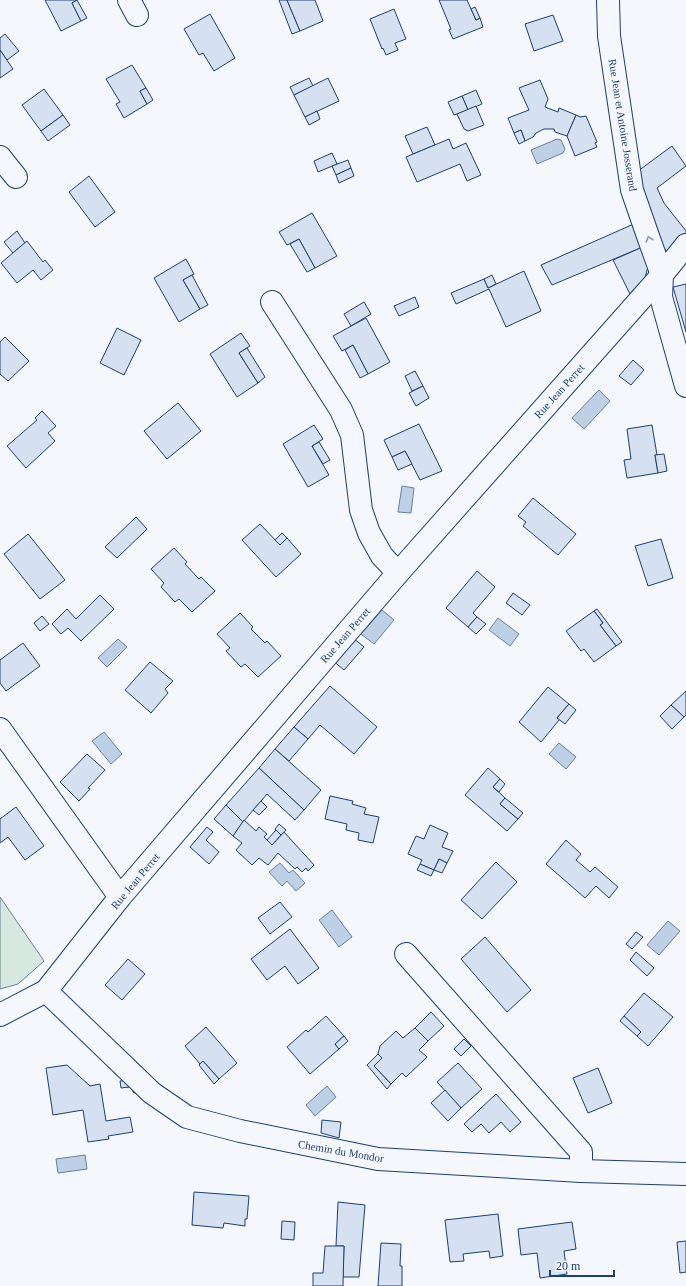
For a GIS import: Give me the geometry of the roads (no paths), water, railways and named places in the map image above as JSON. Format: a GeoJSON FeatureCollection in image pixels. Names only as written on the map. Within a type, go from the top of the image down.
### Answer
{"type":"FeatureCollection","features":[{"type":"Feature","properties":{"kind":"street","name":"Rue Jean et Antoine Josserand"},"geometry":{"type":"LineString","coordinates":[[608,0],[609,36],[632,190],[662,275],[661,297],[686,386]]}},
{"type":"Feature","properties":{"kind":"street"},"geometry":{"type":"LineString","coordinates":[[0,158],[16,177]]}},
{"type":"Feature","properties":{"kind":"street","name":"Rue Jean Perret"},"geometry":{"type":"LineString","coordinates":[[0,1015],[46,991],[120,897],[398,573],[662,275],[686,245]]}},
{"type":"Feature","properties":{"kind":"street"},"geometry":{"type":"LineString","coordinates":[[272,302],[341,410],[352,434],[361,510],[369,533],[382,556],[398,573]]}},
{"type":"Feature","properties":{"kind":"street"},"geometry":{"type":"LineString","coordinates":[[0,730],[120,897]]}},
{"type":"Feature","properties":{"kind":"street"},"geometry":{"type":"LineString","coordinates":[[406,954],[581,1152],[581,1171]]}},
{"type":"Feature","properties":{"kind":"street","name":"Chemin du Mondor"},"geometry":{"type":"LineString","coordinates":[[46,991],[152,1093],[187,1117],[240,1131],[378,1159],[581,1171],[686,1174]]}},
{"type":"Feature","properties":{"kind":"water"},"geometry":{"type":"Polygon","coordinates":[[[557,139],[561,140],[565,149],[563,153],[537,164],[531,150],[557,139]]]}},
{"type":"Feature","properties":{"kind":"water"},"geometry":{"type":"Polygon","coordinates":[[[599,390],[610,401],[584,429],[572,418],[599,390]]]}},
{"type":"Feature","properties":{"kind":"water"},"geometry":{"type":"Polygon","coordinates":[[[402,486],[414,488],[411,513],[398,512],[402,486]]]}},
{"type":"Feature","properties":{"kind":"water"},"geometry":{"type":"Polygon","coordinates":[[[382,610],[394,620],[374,644],[361,634],[382,610]]]}},
{"type":"Feature","properties":{"kind":"water"},"geometry":{"type":"Polygon","coordinates":[[[498,618],[519,634],[510,646],[489,630],[498,618]]]}},
{"type":"Feature","properties":{"kind":"water"},"geometry":{"type":"Polygon","coordinates":[[[118,639],[127,647],[107,667],[98,658],[118,639]]]}},
{"type":"Feature","properties":{"kind":"water"},"geometry":{"type":"Polygon","coordinates":[[[104,732],[122,754],[111,764],[92,741],[104,732]]]}},
{"type":"Feature","properties":{"kind":"water"},"geometry":{"type":"Polygon","coordinates":[[[559,743],[576,757],[566,769],[549,754],[559,743]]]}},
{"type":"Feature","properties":{"kind":"water"},"geometry":{"type":"Polygon","coordinates":[[[280,863],[289,873],[293,870],[305,883],[296,891],[287,881],[282,886],[269,872],[280,863]]]}},
{"type":"Feature","properties":{"kind":"water"},"geometry":{"type":"Polygon","coordinates":[[[332,910],[352,937],[339,947],[319,920],[332,910]]]}},
{"type":"Feature","properties":{"kind":"water"},"geometry":{"type":"Polygon","coordinates":[[[668,921],[680,931],[659,955],[647,945],[668,921]]]}},
{"type":"Feature","properties":{"kind":"water"},"geometry":{"type":"Polygon","coordinates":[[[327,1086],[336,1097],[315,1116],[306,1105],[327,1086]]]}},
{"type":"Feature","properties":{"kind":"water"},"geometry":{"type":"Polygon","coordinates":[[[85,1155],[87,1169],[58,1173],[56,1159],[85,1155]]]}}]}
